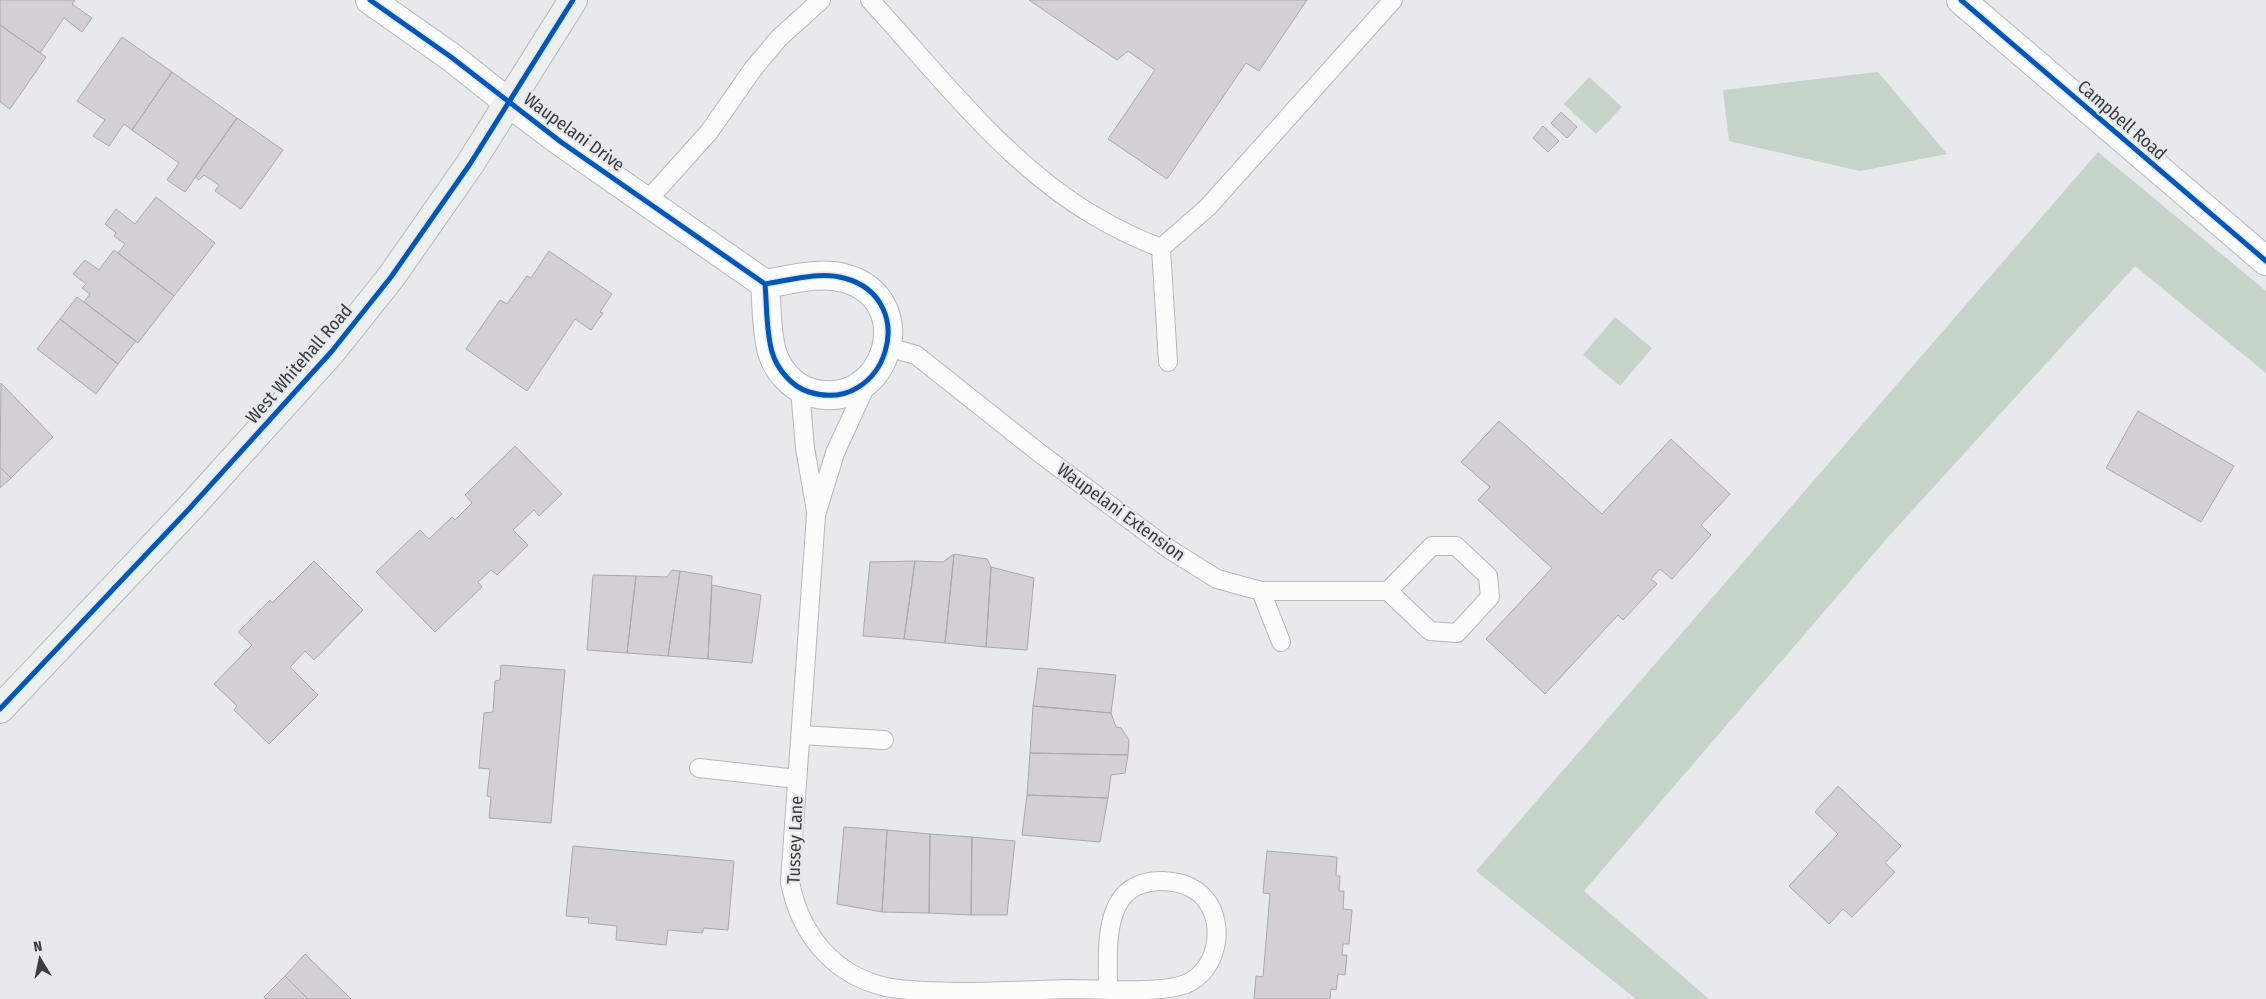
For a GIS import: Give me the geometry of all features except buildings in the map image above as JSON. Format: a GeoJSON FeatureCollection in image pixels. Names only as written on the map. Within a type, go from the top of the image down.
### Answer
{"type":"FeatureCollection","features":[{"type":"Feature","properties":{"kind":"main road","name":"West Whitehall Road"},"geometry":{"type":"LineString","coordinates":[[0,709],[189,509],[332,351],[391,277],[470,164],[573,0]]}},
{"type":"Feature","properties":{"kind":"street","name":"Waupelani Drive"},"geometry":{"type":"LineString","coordinates":[[370,0],[451,57],[561,142],[766,284]]}},
{"type":"Feature","properties":{"kind":"street","name":"Campbell Road"},"geometry":{"type":"LineString","coordinates":[[1961,0],[2266,261]]}},
{"type":"Feature","properties":{"kind":"street"},"geometry":{"type":"LineString","coordinates":[[823,276],[843,278],[859,283],[874,293],[883,307],[888,322],[887,347],[886,355],[879,368],[868,381],[852,391],[835,396],[816,395],[800,390],[778,366],[772,352],[766,284],[823,276]]}},
{"type":"Feature","properties":{"kind":"lane"},"geometry":{"type":"LineString","coordinates":[[647,201],[708,132],[753,69],[779,38],[821,0]]}},
{"type":"Feature","properties":{"kind":"lane"},"geometry":{"type":"LineString","coordinates":[[870,0],[995,137],[1049,185],[1092,214],[1133,237],[1161,248]]}},
{"type":"Feature","properties":{"kind":"lane"},"geometry":{"type":"LineString","coordinates":[[1161,248],[1208,206],[1393,0]]}},
{"type":"Feature","properties":{"kind":"lane"},"geometry":{"type":"LineString","coordinates":[[1161,248],[1168,362]]}},
{"type":"Feature","properties":{"kind":"lane","name":"Waupelani Extension"},"geometry":{"type":"LineString","coordinates":[[887,347],[916,355],[1042,455],[1169,549],[1217,579],[1261,591],[1388,591]]}},
{"type":"Feature","properties":{"kind":"lane","name":"Tussey Lane"},"geometry":{"type":"LineString","coordinates":[[868,381],[834,453],[816,515],[790,882],[794,901],[808,934],[841,967],[859,978],[876,984],[918,991],[976,995],[1108,988],[1163,990],[1187,983],[1202,972],[1213,957],[1218,936],[1215,917],[1206,900],[1191,888],[1178,882],[1151,881],[1133,888],[1118,902],[1110,920],[1108,988]]}},
{"type":"Feature","properties":{"kind":"lane","name":"Tussey Lane"},"geometry":{"type":"LineString","coordinates":[[800,390],[805,448],[816,515]]}},
{"type":"Feature","properties":{"kind":"lane"},"geometry":{"type":"LineString","coordinates":[[1432,546],[1456,546],[1488,576],[1490,597],[1457,633],[1430,631],[1388,591],[1432,546]]}},
{"type":"Feature","properties":{"kind":"lane"},"geometry":{"type":"LineString","coordinates":[[1261,591],[1281,642]]}},
{"type":"Feature","properties":{"kind":"lane"},"geometry":{"type":"LineString","coordinates":[[801,735],[884,740]]}},
{"type":"Feature","properties":{"kind":"lane"},"geometry":{"type":"LineString","coordinates":[[699,768],[798,779]]}},
{"type":"Feature","properties":{"kind":"shaded area"},"geometry":{"type":"Polygon","coordinates":[[[1878,72],[1947,154],[1860,171],[1729,141],[1723,90],[1878,72]]]}},
{"type":"Feature","properties":{"kind":"shaded area"},"geometry":{"type":"Polygon","coordinates":[[[1589,77],[1622,107],[1596,134],[1564,104],[1589,77]]]}},
{"type":"Feature","properties":{"kind":"shaded area"},"geometry":{"type":"Polygon","coordinates":[[[2098,152],[2266,291],[2266,373],[2135,266],[1889,536],[1584,891],[1709,999],[1636,999],[1476,871],[2098,152]]]}},
{"type":"Feature","properties":{"kind":"shaded area"},"geometry":{"type":"Polygon","coordinates":[[[1615,317],[1652,348],[1620,386],[1583,355],[1615,317]]]}},
{"type":"Feature","properties":{"kind":"cycle path"},"geometry":{"type":"LineString","coordinates":[[370,0],[451,57],[561,142],[765,284],[825,275],[844,278],[868,290],[883,308],[888,330],[885,352],[875,372],[858,387],[836,395],[809,392],[791,382],[781,371],[772,352],[765,284]]}},
{"type":"Feature","properties":{"kind":"cycle path"},"geometry":{"type":"LineString","coordinates":[[0,709],[189,509],[332,351],[391,277],[470,164],[573,0]]}},
{"type":"Feature","properties":{"kind":"cycle path"},"geometry":{"type":"LineString","coordinates":[[1961,0],[2266,261]]}}]}
